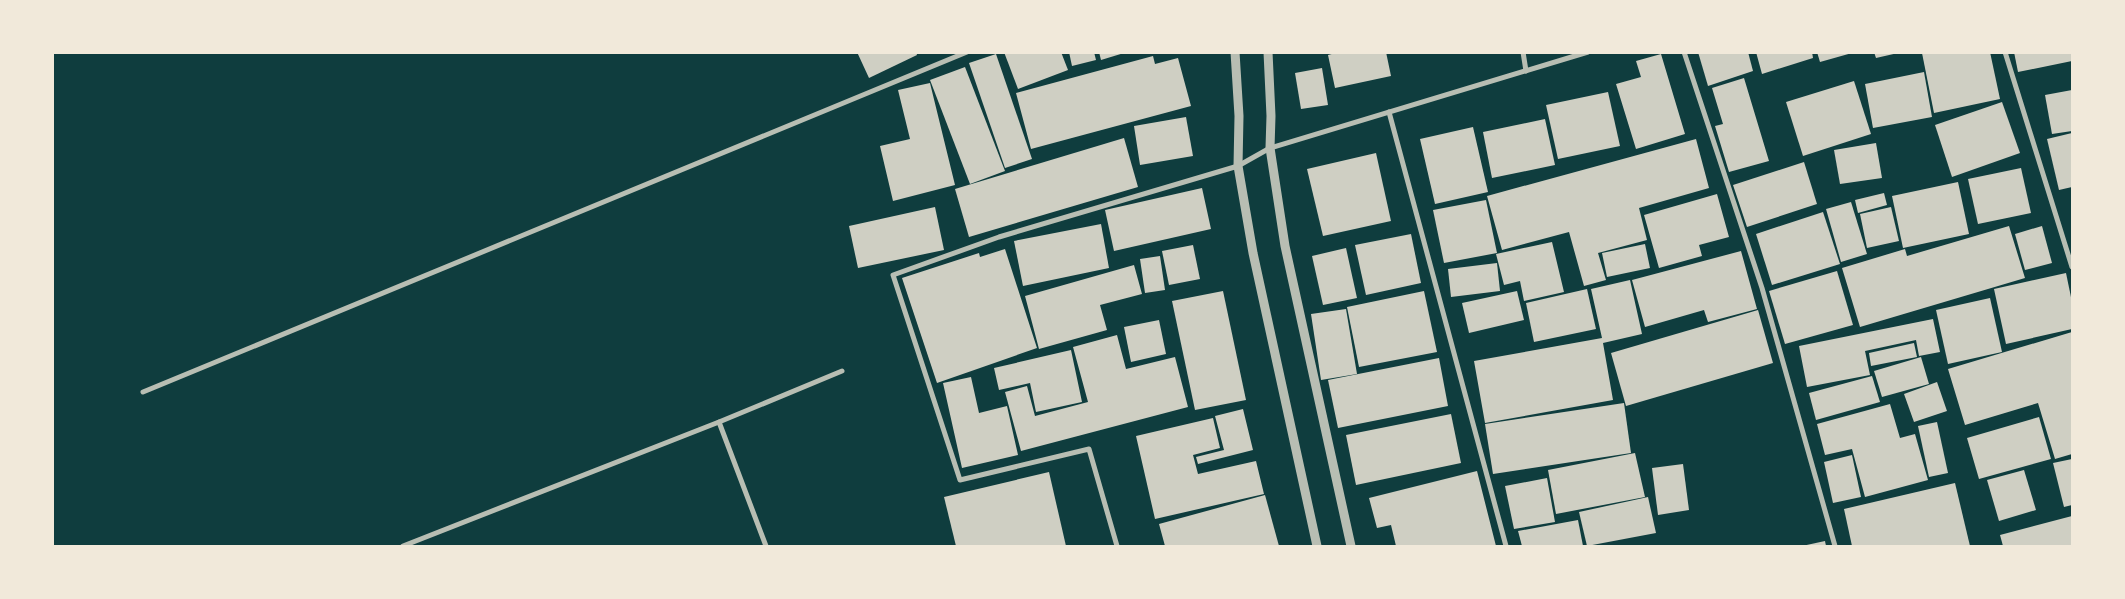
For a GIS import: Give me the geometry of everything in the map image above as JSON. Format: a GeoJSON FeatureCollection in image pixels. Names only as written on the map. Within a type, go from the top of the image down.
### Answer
{"type":"FeatureCollection","features":[{"type":"Feature","properties":{"kind":"street"},"geometry":{"type":"LineString","coordinates":[[143,392],[967,52]]}},
{"type":"Feature","properties":{"kind":"street"},"geometry":{"type":"LineString","coordinates":[[1235,52],[1238,166],[1253,253],[1317,546]]}},
{"type":"Feature","properties":{"kind":"street"},"geometry":{"type":"LineString","coordinates":[[1268,52],[1271,116],[1270,148],[1285,246],[1351,546]]}},
{"type":"Feature","properties":{"kind":"street"},"geometry":{"type":"LineString","coordinates":[[1523,52],[1526,71]]}},
{"type":"Feature","properties":{"kind":"street"},"geometry":{"type":"LineString","coordinates":[[1117,546],[1089,449],[960,480],[894,275],[999,237],[1238,166],[1270,148],[1588,52]]}},
{"type":"Feature","properties":{"kind":"street"},"geometry":{"type":"LineString","coordinates":[[1684,52],[1762,288],[1835,546]]}},
{"type":"Feature","properties":{"kind":"street"},"geometry":{"type":"LineString","coordinates":[[2006,52],[2072,268]]}},
{"type":"Feature","properties":{"kind":"street"},"geometry":{"type":"LineString","coordinates":[[1389,112],[1506,546]]}},
{"type":"Feature","properties":{"kind":"street"},"geometry":{"type":"LineString","coordinates":[[403,546],[719,422],[842,371]]}},
{"type":"Feature","properties":{"kind":"street"},"geometry":{"type":"LineString","coordinates":[[719,422],[766,546]]}},
{"type":"Feature","properties":{"kind":"building"},"geometry":{"type":"Polygon","coordinates":[[[857,52],[916,52],[917,55],[869,78],[857,52]]]}},
{"type":"Feature","properties":{"kind":"building"},"geometry":{"type":"Polygon","coordinates":[[[1004,52],[1061,52],[1068,70],[1018,89],[1004,52]]]}},
{"type":"Feature","properties":{"kind":"building"},"geometry":{"type":"Polygon","coordinates":[[[1069,52],[1094,52],[1096,60],[1072,66],[1069,52]]]}},
{"type":"Feature","properties":{"kind":"building"},"geometry":{"type":"Polygon","coordinates":[[[1099,52],[1124,52],[1124,53],[1101,60],[1099,52]]]}},
{"type":"Feature","properties":{"kind":"building"},"geometry":{"type":"Polygon","coordinates":[[[1339,52],[1386,52],[1391,76],[1335,88],[1328,55],[1339,52]]]}},
{"type":"Feature","properties":{"kind":"building"},"geometry":{"type":"Polygon","coordinates":[[[1698,52],[1748,52],[1753,71],[1708,86],[1698,52]]]}},
{"type":"Feature","properties":{"kind":"building"},"geometry":{"type":"Polygon","coordinates":[[[1756,52],[1812,52],[1813,58],[1762,74],[1756,52]]]}},
{"type":"Feature","properties":{"kind":"building"},"geometry":{"type":"Polygon","coordinates":[[[1817,52],[1852,52],[1852,53],[1820,62],[1817,52]]]}},
{"type":"Feature","properties":{"kind":"building"},"geometry":{"type":"Polygon","coordinates":[[[1874,52],[1898,52],[1898,53],[1876,58],[1874,52]]]}},
{"type":"Feature","properties":{"kind":"building"},"geometry":{"type":"Polygon","coordinates":[[[1990,52],[2000,99],[1934,113],[1922,53],[1990,52]]]}},
{"type":"Feature","properties":{"kind":"building"},"geometry":{"type":"Polygon","coordinates":[[[2014,52],[2072,52],[2072,61],[2018,72],[2014,52]]]}},
{"type":"Feature","properties":{"kind":"building"},"geometry":{"type":"Polygon","coordinates":[[[996,54],[1032,159],[1005,168],[969,63],[996,54]]]}},
{"type":"Feature","properties":{"kind":"building"},"geometry":{"type":"Polygon","coordinates":[[[1661,54],[1685,134],[1636,149],[1616,84],[1641,77],[1636,61],[1661,54]]]}},
{"type":"Feature","properties":{"kind":"building"},"geometry":{"type":"Polygon","coordinates":[[[1153,56],[1155,64],[1178,58],[1191,106],[1031,149],[1016,93],[1153,56]]]}},
{"type":"Feature","properties":{"kind":"building"},"geometry":{"type":"Polygon","coordinates":[[[965,67],[1005,171],[970,184],[930,80],[965,67]]]}},
{"type":"Feature","properties":{"kind":"building"},"geometry":{"type":"Polygon","coordinates":[[[1322,68],[1328,105],[1301,109],[1295,73],[1322,68]]]}},
{"type":"Feature","properties":{"kind":"building"},"geometry":{"type":"Polygon","coordinates":[[[1924,72],[1932,117],[1873,128],[1865,84],[1924,72]]]}},
{"type":"Feature","properties":{"kind":"building"},"geometry":{"type":"Polygon","coordinates":[[[1744,78],[1769,161],[1729,172],[1715,126],[1723,124],[1712,88],[1744,78]]]}},
{"type":"Feature","properties":{"kind":"building"},"geometry":{"type":"Polygon","coordinates":[[[1854,81],[1871,134],[1803,156],[1786,102],[1854,81]]]}},
{"type":"Feature","properties":{"kind":"building"},"geometry":{"type":"Polygon","coordinates":[[[930,83],[955,185],[893,201],[880,146],[910,139],[898,90],[930,83]]]}},
{"type":"Feature","properties":{"kind":"building"},"geometry":{"type":"Polygon","coordinates":[[[2072,90],[2072,131],[2052,134],[2045,95],[2072,90]]]}},
{"type":"Feature","properties":{"kind":"building"},"geometry":{"type":"Polygon","coordinates":[[[1608,92],[1620,146],[1558,159],[1546,105],[1608,92]]]}},
{"type":"Feature","properties":{"kind":"building"},"geometry":{"type":"Polygon","coordinates":[[[2002,102],[2020,153],[1952,177],[1935,125],[2002,102]]]}},
{"type":"Feature","properties":{"kind":"building"},"geometry":{"type":"Polygon","coordinates":[[[1186,117],[1193,156],[1140,165],[1134,126],[1186,117]]]}},
{"type":"Feature","properties":{"kind":"building"},"geometry":{"type":"Polygon","coordinates":[[[1545,119],[1555,165],[1492,178],[1483,132],[1545,119]]]}},
{"type":"Feature","properties":{"kind":"building"},"geometry":{"type":"Polygon","coordinates":[[[1473,127],[1488,192],[1435,204],[1420,139],[1473,127]]]}},
{"type":"Feature","properties":{"kind":"building"},"geometry":{"type":"Polygon","coordinates":[[[2072,133],[2072,187],[2059,190],[2047,139],[2072,133]]]}},
{"type":"Feature","properties":{"kind":"building"},"geometry":{"type":"Polygon","coordinates":[[[1124,138],[1138,187],[969,237],[955,189],[1124,138]]]}},
{"type":"Feature","properties":{"kind":"building"},"geometry":{"type":"Polygon","coordinates":[[[1696,139],[1709,188],[1639,208],[1647,240],[1598,253],[1606,280],[1584,286],[1569,232],[1502,250],[1487,196],[1696,139]]]}},
{"type":"Feature","properties":{"kind":"building"},"geometry":{"type":"Polygon","coordinates":[[[1876,143],[1882,178],[1840,184],[1834,150],[1876,143]]]}},
{"type":"Feature","properties":{"kind":"building"},"geometry":{"type":"Polygon","coordinates":[[[1376,153],[1391,221],[1323,236],[1307,169],[1376,153]]]}},
{"type":"Feature","properties":{"kind":"building"},"geometry":{"type":"Polygon","coordinates":[[[1804,162],[1817,204],[1747,227],[1733,185],[1804,162]]]}},
{"type":"Feature","properties":{"kind":"building"},"geometry":{"type":"Polygon","coordinates":[[[2021,168],[2031,213],[1978,224],[1968,179],[2021,168]]]}},
{"type":"Feature","properties":{"kind":"building"},"geometry":{"type":"Polygon","coordinates":[[[1958,182],[1969,234],[1903,248],[1892,196],[1958,182]]]}},
{"type":"Feature","properties":{"kind":"building"},"geometry":{"type":"Polygon","coordinates":[[[1202,188],[1211,229],[1114,251],[1105,210],[1202,188]]]}},
{"type":"Feature","properties":{"kind":"building"},"geometry":{"type":"Polygon","coordinates":[[[1884,193],[1887,205],[1858,213],[1855,200],[1884,193]]]}},
{"type":"Feature","properties":{"kind":"building"},"geometry":{"type":"Polygon","coordinates":[[[1717,194],[1729,237],[1699,245],[1702,256],[1659,268],[1644,215],[1717,194]]]}},
{"type":"Feature","properties":{"kind":"building"},"geometry":{"type":"Polygon","coordinates":[[[1486,200],[1497,253],[1444,263],[1433,210],[1486,200]]]}},
{"type":"Feature","properties":{"kind":"building"},"geometry":{"type":"Polygon","coordinates":[[[1851,202],[1867,254],[1841,262],[1826,209],[1851,202]]]}},
{"type":"Feature","properties":{"kind":"building"},"geometry":{"type":"Polygon","coordinates":[[[935,207],[944,250],[858,268],[849,226],[935,207]]]}},
{"type":"Feature","properties":{"kind":"building"},"geometry":{"type":"Polygon","coordinates":[[[1891,207],[1899,241],[1867,248],[1860,214],[1891,207]]]}},
{"type":"Feature","properties":{"kind":"building"},"geometry":{"type":"Polygon","coordinates":[[[1823,212],[1840,264],[1772,285],[1756,234],[1823,212]]]}},
{"type":"Feature","properties":{"kind":"building"},"geometry":{"type":"Polygon","coordinates":[[[1101,224],[1109,268],[1023,286],[1014,241],[1101,224]]]}},
{"type":"Feature","properties":{"kind":"building"},"geometry":{"type":"Polygon","coordinates":[[[2009,226],[2025,278],[1860,327],[1842,268],[1905,249],[1907,256],[2009,226]]]}},
{"type":"Feature","properties":{"kind":"building"},"geometry":{"type":"Polygon","coordinates":[[[2042,226],[2052,263],[2025,270],[2015,234],[2042,226]]]}},
{"type":"Feature","properties":{"kind":"building"},"geometry":{"type":"Polygon","coordinates":[[[1411,234],[1421,283],[1366,295],[1355,245],[1411,234]]]}},
{"type":"Feature","properties":{"kind":"building"},"geometry":{"type":"Polygon","coordinates":[[[1552,242],[1564,292],[1524,301],[1520,281],[1504,285],[1496,254],[1552,242]]]}},
{"type":"Feature","properties":{"kind":"building"},"geometry":{"type":"Polygon","coordinates":[[[1645,244],[1650,268],[1607,277],[1602,253],[1645,244]]]}},
{"type":"Feature","properties":{"kind":"building"},"geometry":{"type":"Polygon","coordinates":[[[1193,245],[1200,279],[1169,285],[1162,251],[1193,245]]]}},
{"type":"Feature","properties":{"kind":"building"},"geometry":{"type":"Polygon","coordinates":[[[1346,248],[1357,298],[1323,305],[1312,256],[1346,248]]]}},
{"type":"Feature","properties":{"kind":"building"},"geometry":{"type":"Polygon","coordinates":[[[1005,249],[1037,348],[937,383],[902,278],[979,253],[980,257],[1005,249]]]}},
{"type":"Feature","properties":{"kind":"building"},"geometry":{"type":"Polygon","coordinates":[[[1741,251],[1757,309],[1708,322],[1704,310],[1645,327],[1632,280],[1741,251]]]}},
{"type":"Feature","properties":{"kind":"building"},"geometry":{"type":"Polygon","coordinates":[[[1160,256],[1165,290],[1145,293],[1140,259],[1160,256]]]}},
{"type":"Feature","properties":{"kind":"building"},"geometry":{"type":"Polygon","coordinates":[[[1497,263],[1500,291],[1451,297],[1448,269],[1497,263]]]}},
{"type":"Feature","properties":{"kind":"building"},"geometry":{"type":"Polygon","coordinates":[[[1134,265],[1142,294],[1100,305],[1107,330],[1039,349],[1025,296],[1134,265]]]}},
{"type":"Feature","properties":{"kind":"building"},"geometry":{"type":"Polygon","coordinates":[[[1837,271],[1853,325],[1785,344],[1769,291],[1837,271]]]}},
{"type":"Feature","properties":{"kind":"building"},"geometry":{"type":"Polygon","coordinates":[[[2066,273],[2072,302],[2072,329],[2006,344],[1994,289],[2066,273]]]}},
{"type":"Feature","properties":{"kind":"building"},"geometry":{"type":"Polygon","coordinates":[[[1630,280],[1642,334],[1603,343],[1613,400],[1485,423],[1474,361],[1602,338],[1591,289],[1630,280]]]}},
{"type":"Feature","properties":{"kind":"building"},"geometry":{"type":"Polygon","coordinates":[[[1587,289],[1596,329],[1534,342],[1526,303],[1587,289]]]}},
{"type":"Feature","properties":{"kind":"building"},"geometry":{"type":"Polygon","coordinates":[[[1223,291],[1246,400],[1195,410],[1172,301],[1223,291]]]}},
{"type":"Feature","properties":{"kind":"building"},"geometry":{"type":"Polygon","coordinates":[[[1424,291],[1437,352],[1359,367],[1347,307],[1424,291]]]}},
{"type":"Feature","properties":{"kind":"building"},"geometry":{"type":"Polygon","coordinates":[[[1517,291],[1524,320],[1469,333],[1462,303],[1517,291]]]}},
{"type":"Feature","properties":{"kind":"building"},"geometry":{"type":"Polygon","coordinates":[[[1990,298],[2002,352],[1948,364],[1936,310],[1990,298]]]}},
{"type":"Feature","properties":{"kind":"building"},"geometry":{"type":"Polygon","coordinates":[[[1346,309],[1357,374],[1321,380],[1311,314],[1346,309]]]}},
{"type":"Feature","properties":{"kind":"building"},"geometry":{"type":"Polygon","coordinates":[[[1758,310],[1773,363],[1626,406],[1611,353],[1758,310]]]}},
{"type":"Feature","properties":{"kind":"building"},"geometry":{"type":"Polygon","coordinates":[[[1933,319],[1940,352],[1919,356],[1916,340],[1865,351],[1870,375],[1807,387],[1799,346],[1933,319]]]}},
{"type":"Feature","properties":{"kind":"building"},"geometry":{"type":"Polygon","coordinates":[[[1159,320],[1166,354],[1131,362],[1124,327],[1159,320]]]}},
{"type":"Feature","properties":{"kind":"building"},"geometry":{"type":"Polygon","coordinates":[[[2072,332],[2072,454],[2055,459],[2038,403],[1965,425],[1948,369],[2072,332]]]}},
{"type":"Feature","properties":{"kind":"building"},"geometry":{"type":"Polygon","coordinates":[[[1117,335],[1126,369],[1175,357],[1188,407],[1021,451],[1005,392],[1027,386],[1035,416],[1088,402],[1073,347],[1117,335]]]}},
{"type":"Feature","properties":{"kind":"building"},"geometry":{"type":"Polygon","coordinates":[[[1914,343],[1917,357],[1871,366],[1869,353],[1914,343]]]}},
{"type":"Feature","properties":{"kind":"building"},"geometry":{"type":"Polygon","coordinates":[[[1071,350],[1082,402],[1036,412],[1030,383],[999,390],[994,368],[1071,350]]]}},
{"type":"Feature","properties":{"kind":"building"},"geometry":{"type":"Polygon","coordinates":[[[1921,357],[1929,384],[1882,397],[1874,371],[1921,357]]]}},
{"type":"Feature","properties":{"kind":"building"},"geometry":{"type":"Polygon","coordinates":[[[1439,358],[1448,406],[1338,428],[1328,380],[1439,358]]]}},
{"type":"Feature","properties":{"kind":"building"},"geometry":{"type":"Polygon","coordinates":[[[1872,376],[1880,402],[1816,420],[1809,393],[1872,376]]]}},
{"type":"Feature","properties":{"kind":"building"},"geometry":{"type":"Polygon","coordinates":[[[971,377],[979,413],[1007,406],[1018,455],[962,468],[943,383],[971,377]]]}},
{"type":"Feature","properties":{"kind":"building"},"geometry":{"type":"Polygon","coordinates":[[[1937,382],[1947,411],[1914,422],[1904,394],[1937,382]]]}},
{"type":"Feature","properties":{"kind":"building"},"geometry":{"type":"Polygon","coordinates":[[[1624,403],[1631,453],[1493,474],[1485,424],[1624,403]]]}},
{"type":"Feature","properties":{"kind":"building"},"geometry":{"type":"Polygon","coordinates":[[[1890,404],[1900,438],[1915,434],[1928,480],[1865,497],[1852,449],[1825,455],[1817,424],[1890,404]]]}},
{"type":"Feature","properties":{"kind":"building"},"geometry":{"type":"Polygon","coordinates":[[[1243,409],[1253,450],[1198,464],[1196,457],[1224,450],[1215,416],[1243,409]]]}},
{"type":"Feature","properties":{"kind":"building"},"geometry":{"type":"Polygon","coordinates":[[[1451,414],[1461,463],[1356,485],[1346,435],[1451,414]]]}},
{"type":"Feature","properties":{"kind":"building"},"geometry":{"type":"Polygon","coordinates":[[[2039,417],[2051,459],[1979,479],[1967,438],[2039,417]]]}},
{"type":"Feature","properties":{"kind":"building"},"geometry":{"type":"Polygon","coordinates":[[[1213,418],[1220,448],[1193,455],[1198,474],[1256,461],[1264,494],[1155,519],[1136,436],[1213,418]]]}},
{"type":"Feature","properties":{"kind":"building"},"geometry":{"type":"Polygon","coordinates":[[[1937,422],[1948,473],[1929,477],[1918,426],[1937,422]]]}},
{"type":"Feature","properties":{"kind":"building"},"geometry":{"type":"Polygon","coordinates":[[[1635,453],[1645,497],[1556,514],[1548,470],[1635,453]]]}},
{"type":"Feature","properties":{"kind":"building"},"geometry":{"type":"Polygon","coordinates":[[[1852,455],[1861,497],[1833,503],[1824,462],[1852,455]]]}},
{"type":"Feature","properties":{"kind":"building"},"geometry":{"type":"Polygon","coordinates":[[[2072,459],[2072,505],[2064,507],[2053,463],[2072,459]]]}},
{"type":"Feature","properties":{"kind":"building"},"geometry":{"type":"Polygon","coordinates":[[[1683,464],[1689,510],[1658,515],[1652,468],[1683,464]]]}},
{"type":"Feature","properties":{"kind":"building"},"geometry":{"type":"Polygon","coordinates":[[[2024,470],[2036,510],[1999,521],[1987,480],[2024,470]]]}},
{"type":"Feature","properties":{"kind":"building"},"geometry":{"type":"Polygon","coordinates":[[[1477,471],[1496,546],[1396,546],[1391,525],[1377,528],[1369,498],[1477,471]]]}},
{"type":"Feature","properties":{"kind":"building"},"geometry":{"type":"Polygon","coordinates":[[[1049,472],[1066,546],[956,546],[944,497],[1049,472]]]}},
{"type":"Feature","properties":{"kind":"building"},"geometry":{"type":"Polygon","coordinates":[[[1547,478],[1555,522],[1514,529],[1505,486],[1547,478]]]}},
{"type":"Feature","properties":{"kind":"building"},"geometry":{"type":"Polygon","coordinates":[[[1955,483],[1970,546],[1852,546],[1844,509],[1955,483]]]}},
{"type":"Feature","properties":{"kind":"building"},"geometry":{"type":"Polygon","coordinates":[[[1265,495],[1279,546],[1165,546],[1159,524],[1265,495]]]}},
{"type":"Feature","properties":{"kind":"building"},"geometry":{"type":"Polygon","coordinates":[[[1648,497],[1656,533],[1587,546],[1579,512],[1648,497]]]}},
{"type":"Feature","properties":{"kind":"building"},"geometry":{"type":"Polygon","coordinates":[[[2072,516],[2072,546],[2003,546],[2000,535],[2072,516]]]}},
{"type":"Feature","properties":{"kind":"building"},"geometry":{"type":"Polygon","coordinates":[[[1578,520],[1583,546],[1522,546],[1518,531],[1578,520]]]}},
{"type":"Feature","properties":{"kind":"building"},"geometry":{"type":"Polygon","coordinates":[[[1825,541],[1826,546],[1802,546],[1825,541]]]}}]}
